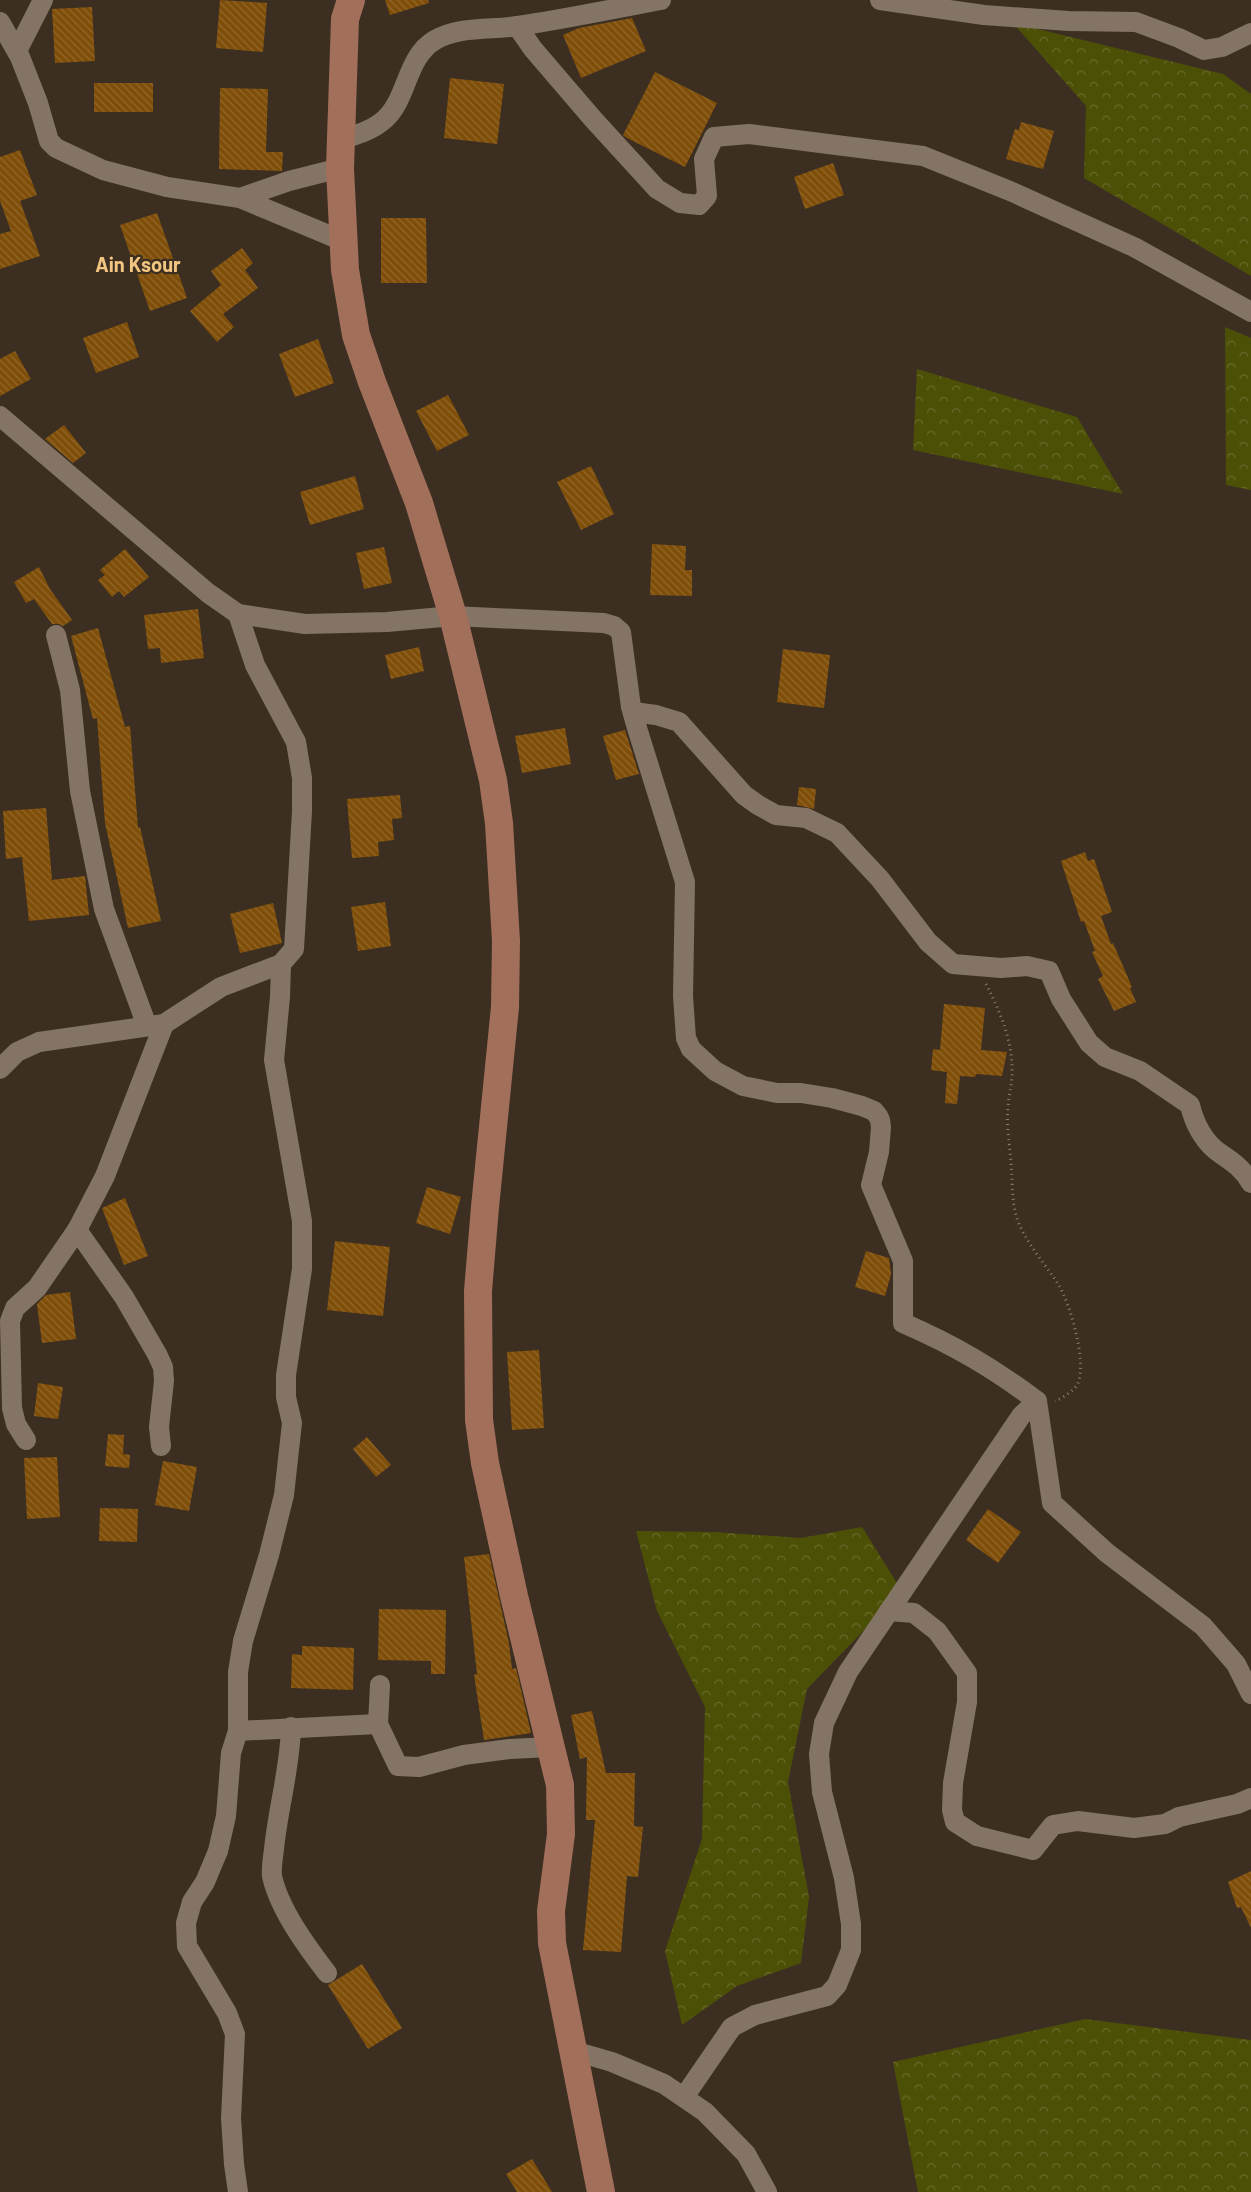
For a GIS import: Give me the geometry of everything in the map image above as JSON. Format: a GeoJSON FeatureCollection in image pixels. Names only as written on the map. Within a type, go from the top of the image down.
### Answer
{"type":"FeatureCollection","features":[{"type":"Feature","properties":{"kind":"main road"},"geometry":{"type":"LineString","coordinates":[[351,0],[345,19],[340,168],[345,270],[356,335],[372,382],[419,503],[453,616],[493,780],[499,823],[506,941],[505,1007],[484,1207],[478,1292],[479,1420],[484,1463],[531,1670],[560,1785],[561,1834],[551,1911],[552,1943],[601,2192]]}},
{"type":"Feature","properties":{"kind":"street"},"geometry":{"type":"LineString","coordinates":[[17,51],[43,0]]}},
{"type":"Feature","properties":{"kind":"street"},"geometry":{"type":"LineString","coordinates":[[340,140],[371,129],[384,120],[394,109],[419,56],[433,41],[444,36],[463,31],[516,26],[661,0]]}},
{"type":"Feature","properties":{"kind":"street"},"geometry":{"type":"LineString","coordinates":[[880,0],[984,15],[1070,21],[1136,22],[1180,38],[1204,50],[1222,48],[1251,33]]}},
{"type":"Feature","properties":{"kind":"street"},"geometry":{"type":"LineString","coordinates":[[0,22],[17,51],[38,103],[49,141],[56,148],[103,170],[167,187],[240,198],[343,241]]}},
{"type":"Feature","properties":{"kind":"street"},"geometry":{"type":"LineString","coordinates":[[516,26],[532,49],[657,189],[680,203],[699,205],[707,196],[704,159],[714,137],[749,134],[923,156],[1010,191],[1134,247],[1251,312]]}},
{"type":"Feature","properties":{"kind":"street"},"geometry":{"type":"LineString","coordinates":[[240,198],[289,180],[340,168]]}},
{"type":"Feature","properties":{"kind":"street"},"geometry":{"type":"LineString","coordinates":[[0,416],[208,593],[238,614],[305,624],[387,622],[453,616],[590,622],[614,626],[621,632],[633,712],[645,758],[685,882],[683,996],[686,1038],[691,1049],[715,1071],[744,1086],[777,1093],[802,1093],[832,1098],[874,1111],[880,1120],[880,1152],[871,1185],[903,1261],[903,1323],[927,1332],[979,1361],[1037,1401],[1052,1503],[1107,1553],[1203,1626],[1236,1664],[1251,1694]]}},
{"type":"Feature","properties":{"kind":"street"},"geometry":{"type":"LineString","coordinates":[[0,1069],[17,1052],[39,1042],[155,1025],[221,987],[281,964],[294,949],[302,778],[296,742],[255,665],[238,614]]}},
{"type":"Feature","properties":{"kind":"street"},"geometry":{"type":"LineString","coordinates":[[26,1440],[16,1424],[12,1408],[10,1321],[15,1308],[37,1288],[77,1230],[105,1176],[155,1025],[104,909],[80,791],[70,690],[56,635]]}},
{"type":"Feature","properties":{"kind":"street"},"geometry":{"type":"LineString","coordinates":[[633,712],[656,715],[679,722],[744,795],[758,805],[776,815],[806,818],[836,833],[880,879],[902,910],[942,956],[952,964],[970,967],[1001,968],[1027,966],[1049,971],[1061,999],[1088,1043],[1105,1057],[1140,1071],[1190,1105],[1194,1120],[1206,1140],[1236,1164],[1251,1183]]}},
{"type":"Feature","properties":{"kind":"street"},"geometry":{"type":"LineString","coordinates":[[238,2192],[231,2118],[235,2034],[227,2013],[188,1946],[186,1923],[192,1902],[205,1882],[218,1851],[226,1816],[231,1753],[238,1730],[238,1672],[243,1641],[269,1555],[284,1495],[292,1424],[286,1398],[286,1375],[302,1269],[302,1222],[274,1060],[281,964]]}},
{"type":"Feature","properties":{"kind":"street"},"geometry":{"type":"LineString","coordinates":[[1225,1156],[1251,1167]]}},
{"type":"Feature","properties":{"kind":"street"},"geometry":{"type":"LineString","coordinates":[[77,1230],[124,1298],[163,1367],[164,1382],[159,1427],[161,1446]]}},
{"type":"Feature","properties":{"kind":"street"},"geometry":{"type":"LineString","coordinates":[[684,2097],[732,2027],[755,2015],[827,1996],[837,1985],[851,1950],[851,1924],[844,1878],[822,1792],[819,1754],[824,1723],[848,1672],[1021,1416],[1037,1401]]}},
{"type":"Feature","properties":{"kind":"street"},"geometry":{"type":"LineString","coordinates":[[889,1611],[914,1613],[937,1631],[967,1672],[967,1702],[954,1783],[952,1810],[955,1822],[977,1836],[1033,1850],[1054,1825],[1078,1821],[1134,1828],[1165,1824],[1179,1817],[1237,1804],[1251,1798]]}},
{"type":"Feature","properties":{"kind":"street"},"geometry":{"type":"LineString","coordinates":[[380,1684],[378,1724],[398,1766],[419,1767],[464,1755],[510,1749],[551,1747]]}},
{"type":"Feature","properties":{"kind":"street"},"geometry":{"type":"LineString","coordinates":[[238,1730],[378,1724]]}},
{"type":"Feature","properties":{"kind":"street"},"geometry":{"type":"LineString","coordinates":[[291,1727],[290,1751],[276,1832],[272,1874],[278,1895],[293,1923],[314,1957],[327,1973]]}},
{"type":"Feature","properties":{"kind":"street"},"geometry":{"type":"LineString","coordinates":[[574,2051],[612,2062],[664,2084],[705,2112],[746,2154],[767,2192]]}},
{"type":"Feature","properties":{"kind":"path"},"geometry":{"type":"LineString","coordinates":[[970,967],[986,984],[1006,1030],[1010,1045],[1012,1086],[1008,1107],[1008,1131],[1014,1209],[1018,1222],[1029,1243],[1058,1285],[1068,1308],[1079,1351],[1081,1374],[1078,1385],[1052,1403],[1037,1401]]}},
{"type":"Feature","properties":{"kind":"green space"},"geometry":{"type":"Polygon","coordinates":[[[1013,23],[1223,74],[1251,94],[1251,276],[1084,178],[1086,106],[1013,23]]]}},
{"type":"Feature","properties":{"kind":"green space"},"geometry":{"type":"Polygon","coordinates":[[[1225,327],[1251,338],[1251,490],[1226,485],[1225,327]]]}},
{"type":"Feature","properties":{"kind":"green space"},"geometry":{"type":"Polygon","coordinates":[[[917,369],[1077,417],[1123,494],[913,450],[917,369]]]}},
{"type":"Feature","properties":{"kind":"green space"},"geometry":{"type":"Polygon","coordinates":[[[862,1527],[902,1591],[807,1689],[788,1782],[809,1897],[801,1963],[737,1986],[682,2025],[665,1951],[702,1839],[705,1707],[657,1611],[636,1531],[714,1532],[801,1538],[862,1527]]]}},
{"type":"Feature","properties":{"kind":"green space"},"geometry":{"type":"Polygon","coordinates":[[[1085,2019],[1251,2040],[1251,2192],[918,2192],[893,2062],[1085,2019]]]}},
{"type":"Feature","properties":{"kind":"building"},"geometry":{"type":"Polygon","coordinates":[[[220,0],[267,3],[263,52],[216,48],[220,0]]]}},
{"type":"Feature","properties":{"kind":"building"},"geometry":{"type":"Polygon","coordinates":[[[385,0],[428,0],[429,3],[390,15],[385,0]]]}},
{"type":"Feature","properties":{"kind":"building"},"geometry":{"type":"Polygon","coordinates":[[[92,7],[95,61],[55,63],[52,9],[92,7]]]}},
{"type":"Feature","properties":{"kind":"building"},"geometry":{"type":"Polygon","coordinates":[[[632,18],[646,51],[581,78],[563,35],[579,28],[632,18]]]}},
{"type":"Feature","properties":{"kind":"building"},"geometry":{"type":"Polygon","coordinates":[[[655,72],[717,103],[685,167],[623,135],[655,72]]]}},
{"type":"Feature","properties":{"kind":"building"},"geometry":{"type":"Polygon","coordinates":[[[450,78],[504,84],[497,144],[444,138],[450,78]]]}},
{"type":"Feature","properties":{"kind":"building"},"geometry":{"type":"Polygon","coordinates":[[[94,83],[153,83],[153,112],[94,112],[94,83]]]}},
{"type":"Feature","properties":{"kind":"building"},"geometry":{"type":"Polygon","coordinates":[[[220,88],[268,89],[266,152],[283,152],[282,171],[219,169],[220,88]]]}},
{"type":"Feature","properties":{"kind":"building"},"geometry":{"type":"Polygon","coordinates":[[[1021,122],[1054,131],[1043,169],[1006,159],[1015,129],[1019,130],[1021,122]]]}},
{"type":"Feature","properties":{"kind":"building"},"geometry":{"type":"Polygon","coordinates":[[[20,150],[37,195],[20,201],[40,256],[0,269],[0,234],[11,231],[0,201],[0,157],[20,150]]]}},
{"type":"Feature","properties":{"kind":"building"},"geometry":{"type":"Polygon","coordinates":[[[833,163],[844,195],[805,209],[794,177],[833,163]]]}},
{"type":"Feature","properties":{"kind":"building"},"geometry":{"type":"Polygon","coordinates":[[[157,213],[187,298],[150,311],[120,225],[157,213]]]}},
{"type":"Feature","properties":{"kind":"building"},"geometry":{"type":"Polygon","coordinates":[[[381,218],[426,218],[427,283],[381,283],[381,218]]]}},
{"type":"Feature","properties":{"kind":"building"},"geometry":{"type":"Polygon","coordinates":[[[242,248],[253,263],[245,270],[258,288],[223,314],[234,327],[217,342],[190,311],[221,285],[211,271],[242,248]]]}},
{"type":"Feature","properties":{"kind":"building"},"geometry":{"type":"Polygon","coordinates":[[[127,322],[139,357],[96,373],[83,338],[127,322]]]}},
{"type":"Feature","properties":{"kind":"building"},"geometry":{"type":"Polygon","coordinates":[[[318,339],[334,383],[295,397],[279,354],[318,339]]]}},
{"type":"Feature","properties":{"kind":"building"},"geometry":{"type":"Polygon","coordinates":[[[15,351],[31,379],[0,396],[0,359],[15,351]]]}},
{"type":"Feature","properties":{"kind":"building"},"geometry":{"type":"Polygon","coordinates":[[[448,395],[469,435],[437,451],[416,411],[448,395]]]}},
{"type":"Feature","properties":{"kind":"building"},"geometry":{"type":"Polygon","coordinates":[[[64,425],[86,453],[73,463],[45,439],[64,425]]]}},
{"type":"Feature","properties":{"kind":"building"},"geometry":{"type":"Polygon","coordinates":[[[591,466],[614,514],[581,530],[557,482],[591,466]]]}},
{"type":"Feature","properties":{"kind":"building"},"geometry":{"type":"Polygon","coordinates":[[[355,476],[364,509],[310,525],[300,492],[355,476]]]}},
{"type":"Feature","properties":{"kind":"building"},"geometry":{"type":"Polygon","coordinates":[[[652,544],[686,546],[685,570],[692,570],[692,596],[650,595],[652,544]]]}},
{"type":"Feature","properties":{"kind":"building"},"geometry":{"type":"Polygon","coordinates":[[[384,547],[392,583],[364,589],[356,553],[384,547]]]}},
{"type":"Feature","properties":{"kind":"building"},"geometry":{"type":"Polygon","coordinates":[[[125,549],[149,577],[124,597],[119,591],[112,597],[98,580],[105,575],[100,570],[125,549]]]}},
{"type":"Feature","properties":{"kind":"building"},"geometry":{"type":"Polygon","coordinates":[[[39,567],[50,589],[72,620],[63,626],[52,624],[34,599],[26,603],[14,582],[39,567]]]}},
{"type":"Feature","properties":{"kind":"building"},"geometry":{"type":"Polygon","coordinates":[[[198,609],[204,658],[161,663],[160,648],[148,649],[144,615],[198,609]]]}},
{"type":"Feature","properties":{"kind":"building"},"geometry":{"type":"Polygon","coordinates":[[[98,628],[125,727],[130,726],[138,828],[140,827],[161,921],[128,928],[105,823],[97,718],[93,719],[71,636],[98,628]]]}},
{"type":"Feature","properties":{"kind":"building"},"geometry":{"type":"Polygon","coordinates":[[[419,647],[424,671],[391,679],[385,655],[419,647]]]}},
{"type":"Feature","properties":{"kind":"building"},"geometry":{"type":"Polygon","coordinates":[[[783,649],[830,655],[824,708],[777,702],[783,649]]]}},
{"type":"Feature","properties":{"kind":"building"},"geometry":{"type":"Polygon","coordinates":[[[565,728],[571,764],[522,773],[515,736],[565,728]]]}},
{"type":"Feature","properties":{"kind":"building"},"geometry":{"type":"Polygon","coordinates":[[[625,730],[639,774],[616,780],[603,736],[625,730]]]}},
{"type":"Feature","properties":{"kind":"building"},"geometry":{"type":"Polygon","coordinates":[[[799,787],[816,789],[814,809],[797,805],[799,787]]]}},
{"type":"Feature","properties":{"kind":"building"},"geometry":{"type":"Polygon","coordinates":[[[400,795],[402,818],[392,819],[394,840],[378,842],[379,856],[352,858],[347,799],[400,795]]]}},
{"type":"Feature","properties":{"kind":"building"},"geometry":{"type":"Polygon","coordinates":[[[46,808],[52,880],[85,876],[89,915],[29,921],[22,857],[6,859],[3,811],[46,808]]]}},
{"type":"Feature","properties":{"kind":"building"},"geometry":{"type":"Polygon","coordinates":[[[1085,852],[1088,861],[1094,859],[1112,912],[1101,916],[1111,944],[1113,943],[1132,987],[1130,988],[1136,1002],[1114,1011],[1098,979],[1103,976],[1092,952],[1095,951],[1084,921],[1081,922],[1061,861],[1085,852]]]}},
{"type":"Feature","properties":{"kind":"building"},"geometry":{"type":"Polygon","coordinates":[[[385,902],[391,946],[358,951],[351,907],[385,902]]]}},
{"type":"Feature","properties":{"kind":"building"},"geometry":{"type":"Polygon","coordinates":[[[273,903],[282,943],[240,953],[230,914],[273,903]]]}},
{"type":"Feature","properties":{"kind":"building"},"geometry":{"type":"Polygon","coordinates":[[[944,1004],[985,1008],[981,1050],[1007,1052],[1002,1076],[976,1074],[975,1077],[960,1076],[957,1104],[945,1103],[947,1072],[931,1070],[933,1049],[940,1050],[944,1004]]]}},
{"type":"Feature","properties":{"kind":"building"},"geometry":{"type":"Polygon","coordinates":[[[427,1187],[461,1197],[450,1234],[416,1223],[427,1187]]]}},
{"type":"Feature","properties":{"kind":"building"},"geometry":{"type":"Polygon","coordinates":[[[125,1198],[148,1256],[124,1265],[102,1208],[125,1198]]]}},
{"type":"Feature","properties":{"kind":"building"},"geometry":{"type":"Polygon","coordinates":[[[335,1241],[390,1247],[383,1316],[327,1310],[335,1241]]]}},
{"type":"Feature","properties":{"kind":"building"},"geometry":{"type":"Polygon","coordinates":[[[866,1251],[889,1258],[891,1274],[885,1296],[855,1287],[866,1251]]]}},
{"type":"Feature","properties":{"kind":"building"},"geometry":{"type":"Polygon","coordinates":[[[70,1292],[76,1339],[42,1343],[37,1304],[46,1295],[70,1292]]]}},
{"type":"Feature","properties":{"kind":"building"},"geometry":{"type":"Polygon","coordinates":[[[539,1350],[544,1428],[512,1430],[507,1352],[539,1350]]]}},
{"type":"Feature","properties":{"kind":"building"},"geometry":{"type":"Polygon","coordinates":[[[38,1383],[63,1387],[58,1419],[34,1416],[38,1383]]]}},
{"type":"Feature","properties":{"kind":"building"},"geometry":{"type":"Polygon","coordinates":[[[108,1434],[124,1435],[123,1454],[130,1455],[129,1468],[105,1466],[108,1434]]]}},
{"type":"Feature","properties":{"kind":"building"},"geometry":{"type":"Polygon","coordinates":[[[367,1437],[391,1465],[376,1477],[353,1449],[367,1437]]]}},
{"type":"Feature","properties":{"kind":"building"},"geometry":{"type":"Polygon","coordinates":[[[57,1457],[60,1517],[27,1519],[24,1458],[57,1457]]]}},
{"type":"Feature","properties":{"kind":"building"},"geometry":{"type":"Polygon","coordinates":[[[163,1461],[197,1467],[189,1511],[155,1505],[163,1461]]]}},
{"type":"Feature","properties":{"kind":"building"},"geometry":{"type":"Polygon","coordinates":[[[100,1508],[138,1509],[137,1542],[99,1541],[100,1508]]]}},
{"type":"Feature","properties":{"kind":"building"},"geometry":{"type":"Polygon","coordinates":[[[988,1509],[1021,1532],[998,1563],[966,1540],[988,1509]]]}},
{"type":"Feature","properties":{"kind":"building"},"geometry":{"type":"Polygon","coordinates":[[[489,1554],[509,1643],[512,1669],[516,1668],[531,1733],[484,1740],[474,1675],[477,1674],[464,1557],[489,1554]]]}},
{"type":"Feature","properties":{"kind":"building"},"geometry":{"type":"Polygon","coordinates":[[[379,1609],[446,1610],[445,1674],[431,1674],[431,1661],[378,1660],[379,1609]]]}},
{"type":"Feature","properties":{"kind":"building"},"geometry":{"type":"Polygon","coordinates":[[[302,1646],[354,1648],[353,1690],[291,1688],[292,1654],[302,1655],[302,1646]]]}},
{"type":"Feature","properties":{"kind":"building"},"geometry":{"type":"Polygon","coordinates":[[[592,1711],[606,1773],[635,1773],[634,1826],[643,1827],[638,1877],[627,1876],[621,1952],[583,1950],[595,1820],[586,1820],[587,1757],[580,1759],[571,1715],[592,1711]]]}},
{"type":"Feature","properties":{"kind":"building"},"geometry":{"type":"Polygon","coordinates":[[[1251,1871],[1251,1928],[1241,1907],[1237,1908],[1228,1882],[1251,1871]]]}},
{"type":"Feature","properties":{"kind":"building"},"geometry":{"type":"Polygon","coordinates":[[[362,1964],[402,2028],[368,2049],[328,1985],[362,1964]]]}},
{"type":"Feature","properties":{"kind":"building"},"geometry":{"type":"Polygon","coordinates":[[[532,2159],[552,2192],[517,2192],[506,2174],[532,2159]]]}},
{"type":"Feature","properties":{"kind":"district","name":"Ain Ksour"},"geometry":{"type":"Point","coordinates":[138,265]}}]}
